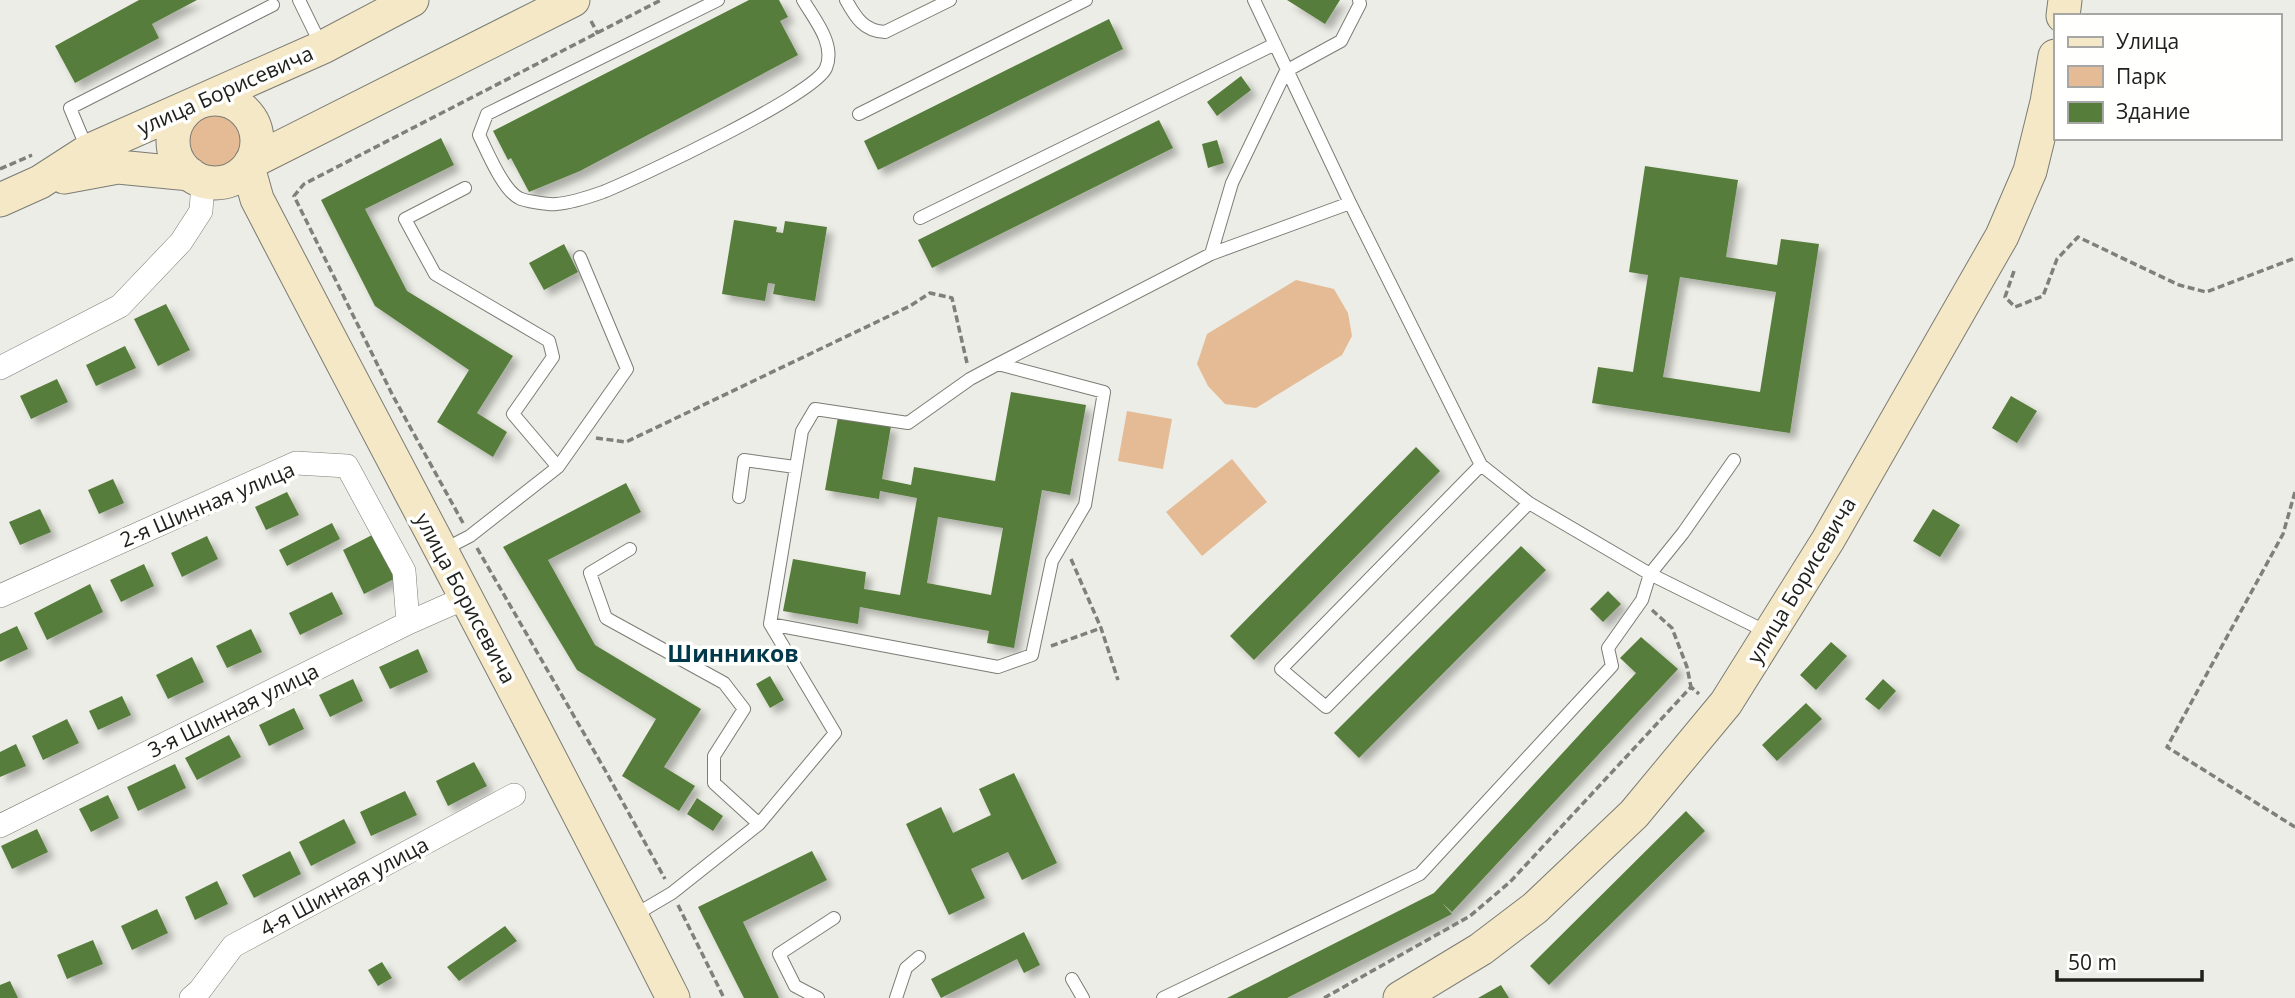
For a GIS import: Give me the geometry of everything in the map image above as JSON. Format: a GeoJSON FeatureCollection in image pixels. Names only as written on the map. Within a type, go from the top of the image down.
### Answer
{"type":"FeatureCollection","features":[{"type":"Feature","properties":{"kind":"street","name":"улица Борисевича"},"geometry":{"type":"LineString","coordinates":[[0,200],[40,182],[88,151],[323,47],[412,0]]}},
{"type":"Feature","properties":{"kind":"street"},"geometry":{"type":"LineString","coordinates":[[250,164],[256,149],[257,134],[252,120],[243,109],[231,102],[203,100],[181,115],[173,140],[180,164],[203,179],[239,175],[250,164],[582,10]]}},
{"type":"Feature","properties":{"kind":"street","name":"улица Борисевича"},"geometry":{"type":"LineString","coordinates":[[1400,998],[1481,949],[1535,908],[1634,814],[1726,703],[1828,540],[2002,236],[2030,171],[2054,63]]}},
{"type":"Feature","properties":{"kind":"street","name":"улица Борисевича"},"geometry":{"type":"LineString","coordinates":[[250,164],[257,199],[391,457],[456,543],[467,597],[673,998]]}},
{"type":"Feature","properties":{"kind":"street","name":"улица Борисевича"},"geometry":{"type":"LineString","coordinates":[[40,182],[118,167],[203,179],[257,199]]}},
{"type":"Feature","properties":{"kind":"street"},"geometry":{"type":"LineString","coordinates":[[0,368],[120,306],[181,242],[201,211],[203,179]]}},
{"type":"Feature","properties":{"kind":"street","name":"2-я Шинная улица"},"geometry":{"type":"LineString","coordinates":[[0,596],[296,463],[347,466],[404,570],[408,623]]}},
{"type":"Feature","properties":{"kind":"street","name":"3-я Шинная улица"},"geometry":{"type":"LineString","coordinates":[[0,826],[408,623],[467,597]]}},
{"type":"Feature","properties":{"kind":"street","name":"4-я Шинная улица"},"geometry":{"type":"LineString","coordinates":[[191,998],[233,946],[514,795]]}},
{"type":"Feature","properties":{"kind":"lane"},"geometry":{"type":"LineString","coordinates":[[299,0],[323,47]]}},
{"type":"Feature","properties":{"kind":"lane"},"geometry":{"type":"LineString","coordinates":[[718,0],[487,114],[480,135],[500,177],[518,198],[554,204],[601,192],[758,117],[810,85],[825,71],[830,56],[825,37],[803,0]]}},
{"type":"Feature","properties":{"kind":"lane"},"geometry":{"type":"LineString","coordinates":[[846,0],[856,18],[867,28],[885,32],[950,0]]}},
{"type":"Feature","properties":{"kind":"lane"},"geometry":{"type":"LineString","coordinates":[[859,114],[1086,0]]}},
{"type":"Feature","properties":{"kind":"lane"},"geometry":{"type":"LineString","coordinates":[[1254,0],[1350,203],[1481,464],[1529,503],[1650,574],[1770,633]]}},
{"type":"Feature","properties":{"kind":"lane"},"geometry":{"type":"LineString","coordinates":[[1211,254],[1231,183],[1286,71],[1340,41],[1360,4],[1359,0]]}},
{"type":"Feature","properties":{"kind":"lane"},"geometry":{"type":"LineString","coordinates":[[88,151],[70,108],[273,5]]}},
{"type":"Feature","properties":{"kind":"lane"},"geometry":{"type":"LineString","coordinates":[[920,218],[1275,44]]}},
{"type":"Feature","properties":{"kind":"lane"},"geometry":{"type":"LineString","coordinates":[[465,188],[405,219],[435,274],[549,341],[554,357],[513,414],[558,467]]}},
{"type":"Feature","properties":{"kind":"lane"},"geometry":{"type":"LineString","coordinates":[[632,916],[672,893],[759,824],[835,733],[770,624],[802,431],[815,409],[908,423],[970,379],[1211,254],[1350,203]]}},
{"type":"Feature","properties":{"kind":"lane"},"geometry":{"type":"LineString","coordinates":[[456,543],[558,467],[627,369],[580,257]]}},
{"type":"Feature","properties":{"kind":"lane"},"geometry":{"type":"LineString","coordinates":[[770,624],[998,667],[1031,654],[1052,561],[1085,505],[1104,392],[998,364]]}},
{"type":"Feature","properties":{"kind":"lane"},"geometry":{"type":"LineString","coordinates":[[739,497],[744,460],[795,467]]}},
{"type":"Feature","properties":{"kind":"lane"},"geometry":{"type":"LineString","coordinates":[[1163,998],[1420,874],[1612,666],[1608,648],[1642,600],[1650,574],[1683,533],[1734,460]]}},
{"type":"Feature","properties":{"kind":"lane"},"geometry":{"type":"LineString","coordinates":[[1481,464],[1281,668],[1326,707],[1529,503]]}},
{"type":"Feature","properties":{"kind":"lane"},"geometry":{"type":"LineString","coordinates":[[630,549],[590,573],[606,618],[724,683],[744,709],[715,756],[714,783],[759,824]]}},
{"type":"Feature","properties":{"kind":"lane"},"geometry":{"type":"LineString","coordinates":[[818,998],[795,986],[779,954],[834,918]]}},
{"type":"Feature","properties":{"kind":"lane"},"geometry":{"type":"LineString","coordinates":[[896,998],[906,968],[919,957]]}},
{"type":"Feature","properties":{"kind":"lane"},"geometry":{"type":"LineString","coordinates":[[1072,979],[1083,998]]}},
{"type":"Feature","properties":{"kind":"path"},"geometry":{"type":"LineString","coordinates":[[661,0],[304,184],[294,196],[393,396],[456,543],[605,770],[672,893],[724,998]]}},
{"type":"Feature","properties":{"kind":"path"},"geometry":{"type":"LineString","coordinates":[[582,10],[598,34]]}},
{"type":"Feature","properties":{"kind":"path"},"geometry":{"type":"LineString","coordinates":[[2002,236],[2020,252],[2005,297],[2015,307],[2043,296],[2057,259],[2078,237],[2179,285],[2206,292],[2295,258]]}},
{"type":"Feature","properties":{"kind":"path"},"geometry":{"type":"LineString","coordinates":[[582,436],[626,442],[910,306],[930,293],[952,298],[970,379]]}},
{"type":"Feature","properties":{"kind":"path"},"geometry":{"type":"LineString","coordinates":[[2295,492],[2283,534],[2167,747],[2295,827]]}},
{"type":"Feature","properties":{"kind":"path"},"geometry":{"type":"LineString","coordinates":[[1066,548],[1101,628],[1118,680]]}},
{"type":"Feature","properties":{"kind":"path"},"geometry":{"type":"LineString","coordinates":[[1642,600],[1672,628],[1688,667],[1691,687],[1701,696]]}},
{"type":"Feature","properties":{"kind":"path"},"geometry":{"type":"LineString","coordinates":[[1032,652],[1101,628]]}},
{"type":"Feature","properties":{"kind":"path"},"geometry":{"type":"LineString","coordinates":[[1324,998],[1470,916],[1510,882],[1691,687]]}},
{"type":"Feature","properties":{"kind":"green space"},"geometry":{"type":"Polygon","coordinates":[[[208,112],[220,112],[230,116],[238,124],[242,140],[238,156],[230,164],[220,168],[208,168],[198,164],[190,156],[186,146],[186,134],[190,124],[198,116],[208,112]]]}},
{"type":"Feature","properties":{"kind":"green space"},"geometry":{"type":"Polygon","coordinates":[[[1296,280],[1334,289],[1348,313],[1352,336],[1342,355],[1256,408],[1225,404],[1208,386],[1197,364],[1207,334],[1296,280]]]}},
{"type":"Feature","properties":{"kind":"green space"},"geometry":{"type":"Polygon","coordinates":[[[1127,411],[1172,419],[1163,469],[1118,461],[1127,411]]]}},
{"type":"Feature","properties":{"kind":"green space"},"geometry":{"type":"Polygon","coordinates":[[[1232,459],[1267,502],[1202,556],[1166,512],[1232,459]]]}},
{"type":"Feature","properties":{"kind":"building"},"geometry":{"type":"Polygon","coordinates":[[[139,0],[197,0],[152,24],[159,38],[75,83],[55,46],[139,0]]]}},
{"type":"Feature","properties":{"kind":"building"},"geometry":{"type":"Polygon","coordinates":[[[749,0],[779,0],[788,17],[780,21],[798,55],[580,171],[529,192],[493,131],[749,0]]]}},
{"type":"Feature","properties":{"kind":"building"},"geometry":{"type":"Polygon","coordinates":[[[1287,0],[1340,0],[1325,24],[1287,0]]]}},
{"type":"Feature","properties":{"kind":"building"},"geometry":{"type":"Polygon","coordinates":[[[1109,19],[1123,49],[878,170],[864,141],[1109,19]]]}},
{"type":"Feature","properties":{"kind":"building"},"geometry":{"type":"Polygon","coordinates":[[[1241,76],[1251,90],[1217,116],[1207,102],[1241,76]]]}},
{"type":"Feature","properties":{"kind":"building"},"geometry":{"type":"Polygon","coordinates":[[[1159,120],[1173,148],[932,268],[918,240],[1159,120]]]}},
{"type":"Feature","properties":{"kind":"building"},"geometry":{"type":"Polygon","coordinates":[[[441,138],[454,165],[365,209],[407,291],[513,356],[477,413],[507,432],[493,457],[437,422],[469,370],[375,306],[321,200],[441,138]]]}},
{"type":"Feature","properties":{"kind":"building"},"geometry":{"type":"Polygon","coordinates":[[[1217,140],[1224,163],[1208,168],[1202,144],[1217,140]]]}},
{"type":"Feature","properties":{"kind":"building"},"geometry":{"type":"Polygon","coordinates":[[[1645,166],[1738,180],[1726,257],[1777,265],[1781,239],[1819,244],[1790,433],[1592,403],[1598,367],[1633,372],[1648,275],[1629,272],[1645,166]],[[1680,277],[1663,377],[1760,392],[1776,292],[1680,277]]]}},
{"type":"Feature","properties":{"kind":"building"},"geometry":{"type":"Polygon","coordinates":[[[734,220],[777,227],[776,232],[783,233],[785,221],[827,227],[815,301],[773,294],[775,284],[768,283],[765,301],[722,294],[734,220]]]}},
{"type":"Feature","properties":{"kind":"building"},"geometry":{"type":"Polygon","coordinates":[[[564,244],[578,272],[544,290],[529,263],[564,244]]]}},
{"type":"Feature","properties":{"kind":"building"},"geometry":{"type":"Polygon","coordinates":[[[166,304],[190,350],[158,366],[134,319],[166,304]]]}},
{"type":"Feature","properties":{"kind":"building"},"geometry":{"type":"Polygon","coordinates":[[[125,346],[136,368],[96,386],[86,365],[125,346]]]}},
{"type":"Feature","properties":{"kind":"building"},"geometry":{"type":"Polygon","coordinates":[[[57,379],[68,402],[31,419],[20,396],[57,379]]]}},
{"type":"Feature","properties":{"kind":"building"},"geometry":{"type":"Polygon","coordinates":[[[1011,392],[1086,405],[1070,495],[1042,490],[1014,648],[987,643],[989,631],[860,607],[858,624],[783,611],[793,559],[866,572],[864,589],[900,595],[917,498],[880,491],[879,499],[825,490],[838,417],[891,426],[882,479],[911,485],[914,467],[995,481],[1011,392]],[[938,517],[927,583],[991,595],[1003,528],[938,517]]]}},
{"type":"Feature","properties":{"kind":"building"},"geometry":{"type":"Polygon","coordinates":[[[2011,396],[2037,411],[2017,443],[1992,428],[2011,396]]]}},
{"type":"Feature","properties":{"kind":"building"},"geometry":{"type":"Polygon","coordinates":[[[1416,447],[1440,471],[1254,660],[1230,636],[1416,447]]]}},
{"type":"Feature","properties":{"kind":"building"},"geometry":{"type":"Polygon","coordinates":[[[113,479],[124,503],[99,514],[88,490],[113,479]]]}},
{"type":"Feature","properties":{"kind":"building"},"geometry":{"type":"Polygon","coordinates":[[[626,483],[641,512],[548,560],[595,645],[701,709],[664,767],[695,786],[679,811],[622,776],[656,719],[577,670],[503,547],[626,483]]]}},
{"type":"Feature","properties":{"kind":"building"},"geometry":{"type":"Polygon","coordinates":[[[287,492],[299,515],[266,530],[255,507],[287,492]]]}},
{"type":"Feature","properties":{"kind":"building"},"geometry":{"type":"Polygon","coordinates":[[[40,509],[51,532],[20,545],[9,522],[40,509]]]}},
{"type":"Feature","properties":{"kind":"building"},"geometry":{"type":"Polygon","coordinates":[[[1933,509],[1960,525],[1940,557],[1913,541],[1933,509]]]}},
{"type":"Feature","properties":{"kind":"building"},"geometry":{"type":"Polygon","coordinates":[[[332,523],[340,539],[287,566],[279,550],[332,523]]]}},
{"type":"Feature","properties":{"kind":"building"},"geometry":{"type":"Polygon","coordinates":[[[374,534],[396,578],[364,594],[343,550],[374,534]]]}},
{"type":"Feature","properties":{"kind":"building"},"geometry":{"type":"Polygon","coordinates":[[[207,536],[218,559],[182,577],[171,553],[207,536]]]}},
{"type":"Feature","properties":{"kind":"building"},"geometry":{"type":"Polygon","coordinates":[[[1521,546],[1546,570],[1359,758],[1334,733],[1521,546]]]}},
{"type":"Feature","properties":{"kind":"building"},"geometry":{"type":"Polygon","coordinates":[[[144,564],[154,586],[121,602],[110,580],[144,564]]]}},
{"type":"Feature","properties":{"kind":"building"},"geometry":{"type":"Polygon","coordinates":[[[90,584],[103,612],[47,640],[34,613],[90,584]]]}},
{"type":"Feature","properties":{"kind":"building"},"geometry":{"type":"Polygon","coordinates":[[[1608,591],[1621,604],[1603,622],[1590,609],[1608,591]]]}},
{"type":"Feature","properties":{"kind":"building"},"geometry":{"type":"Polygon","coordinates":[[[332,592],[343,614],[300,635],[289,613],[332,592]]]}},
{"type":"Feature","properties":{"kind":"building"},"geometry":{"type":"Polygon","coordinates":[[[17,626],[28,649],[0,662],[0,634],[17,626]]]}},
{"type":"Feature","properties":{"kind":"building"},"geometry":{"type":"Polygon","coordinates":[[[251,629],[262,652],[227,668],[216,646],[251,629]]]}},
{"type":"Feature","properties":{"kind":"building"},"geometry":{"type":"Polygon","coordinates":[[[1641,637],[1678,669],[1452,912],[1442,903],[1452,914],[1287,998],[1227,998],[1434,893],[1636,673],[1620,658],[1641,637]]]}},
{"type":"Feature","properties":{"kind":"building"},"geometry":{"type":"Polygon","coordinates":[[[1831,642],[1847,656],[1816,690],[1800,675],[1831,642]]]}},
{"type":"Feature","properties":{"kind":"building"},"geometry":{"type":"Polygon","coordinates":[[[418,649],[428,672],[390,689],[379,667],[418,649]]]}},
{"type":"Feature","properties":{"kind":"building"},"geometry":{"type":"Polygon","coordinates":[[[192,657],[204,682],[168,699],[156,675],[192,657]]]}},
{"type":"Feature","properties":{"kind":"building"},"geometry":{"type":"Polygon","coordinates":[[[770,676],[784,700],[770,708],[756,684],[770,676]]]}},
{"type":"Feature","properties":{"kind":"building"},"geometry":{"type":"Polygon","coordinates":[[[353,679],[363,701],[330,717],[319,695],[353,679]]]}},
{"type":"Feature","properties":{"kind":"building"},"geometry":{"type":"Polygon","coordinates":[[[1883,679],[1896,691],[1879,710],[1865,699],[1883,679]]]}},
{"type":"Feature","properties":{"kind":"building"},"geometry":{"type":"Polygon","coordinates":[[[122,696],[131,715],[98,730],[89,711],[122,696]]]}},
{"type":"Feature","properties":{"kind":"building"},"geometry":{"type":"Polygon","coordinates":[[[1806,703],[1822,719],[1777,761],[1762,745],[1806,703]]]}},
{"type":"Feature","properties":{"kind":"building"},"geometry":{"type":"Polygon","coordinates":[[[294,708],[304,729],[269,746],[259,725],[294,708]]]}},
{"type":"Feature","properties":{"kind":"building"},"geometry":{"type":"Polygon","coordinates":[[[67,719],[79,743],[43,760],[32,736],[67,719]]]}},
{"type":"Feature","properties":{"kind":"building"},"geometry":{"type":"Polygon","coordinates":[[[229,735],[241,757],[197,780],[185,758],[229,735]]]}},
{"type":"Feature","properties":{"kind":"building"},"geometry":{"type":"Polygon","coordinates":[[[16,744],[26,766],[0,777],[0,752],[16,744]]]}},
{"type":"Feature","properties":{"kind":"building"},"geometry":{"type":"Polygon","coordinates":[[[474,762],[487,786],[448,806],[436,781],[474,762]]]}},
{"type":"Feature","properties":{"kind":"building"},"geometry":{"type":"Polygon","coordinates":[[[175,764],[186,788],[138,811],[127,787],[175,764]]]}},
{"type":"Feature","properties":{"kind":"building"},"geometry":{"type":"Polygon","coordinates":[[[1014,773],[1057,863],[1022,880],[1008,852],[971,869],[985,898],[949,915],[906,824],[941,807],[953,833],[991,815],[979,789],[1014,773]]]}},
{"type":"Feature","properties":{"kind":"building"},"geometry":{"type":"Polygon","coordinates":[[[405,791],[417,815],[371,836],[360,812],[405,791]]]}},
{"type":"Feature","properties":{"kind":"building"},"geometry":{"type":"Polygon","coordinates":[[[108,795],[119,818],[91,832],[79,809],[108,795]]]}},
{"type":"Feature","properties":{"kind":"building"},"geometry":{"type":"Polygon","coordinates":[[[697,798],[723,816],[713,831],[687,814],[697,798]]]}},
{"type":"Feature","properties":{"kind":"building"},"geometry":{"type":"Polygon","coordinates":[[[1686,811],[1705,831],[1549,985],[1530,966],[1686,811]]]}},
{"type":"Feature","properties":{"kind":"building"},"geometry":{"type":"Polygon","coordinates":[[[344,819],[356,843],[311,866],[299,842],[344,819]]]}},
{"type":"Feature","properties":{"kind":"building"},"geometry":{"type":"Polygon","coordinates":[[[37,829],[48,852],[12,869],[1,846],[37,829]]]}},
{"type":"Feature","properties":{"kind":"building"},"geometry":{"type":"Polygon","coordinates":[[[290,851],[301,874],[254,898],[242,875],[290,851]]]}},
{"type":"Feature","properties":{"kind":"building"},"geometry":{"type":"Polygon","coordinates":[[[812,851],[827,880],[743,922],[779,998],[744,998],[698,907],[812,851]]]}},
{"type":"Feature","properties":{"kind":"building"},"geometry":{"type":"Polygon","coordinates":[[[217,881],[228,904],[195,920],[185,897],[217,881]]]}},
{"type":"Feature","properties":{"kind":"building"},"geometry":{"type":"Polygon","coordinates":[[[157,909],[168,933],[132,950],[121,926],[157,909]]]}},
{"type":"Feature","properties":{"kind":"building"},"geometry":{"type":"Polygon","coordinates":[[[505,926],[517,941],[459,981],[447,967],[505,926]]]}},
{"type":"Feature","properties":{"kind":"building"},"geometry":{"type":"Polygon","coordinates":[[[1024,932],[1040,965],[1024,973],[1017,959],[941,998],[931,979],[1024,932]]]}},
{"type":"Feature","properties":{"kind":"building"},"geometry":{"type":"Polygon","coordinates":[[[93,940],[103,964],[67,979],[57,955],[93,940]]]}},
{"type":"Feature","properties":{"kind":"building"},"geometry":{"type":"Polygon","coordinates":[[[382,962],[392,978],[378,986],[368,970],[382,962]]]}},
{"type":"Feature","properties":{"kind":"building"},"geometry":{"type":"Polygon","coordinates":[[[10,981],[18,998],[0,998],[0,985],[10,981]]]}},
{"type":"Feature","properties":{"kind":"building"},"geometry":{"type":"Polygon","coordinates":[[[1501,985],[1509,998],[1478,998],[1501,985]]]}},
{"type":"Feature","properties":{"kind":"district","name":"Шинников"},"geometry":{"type":"Point","coordinates":[733,653]}}]}
